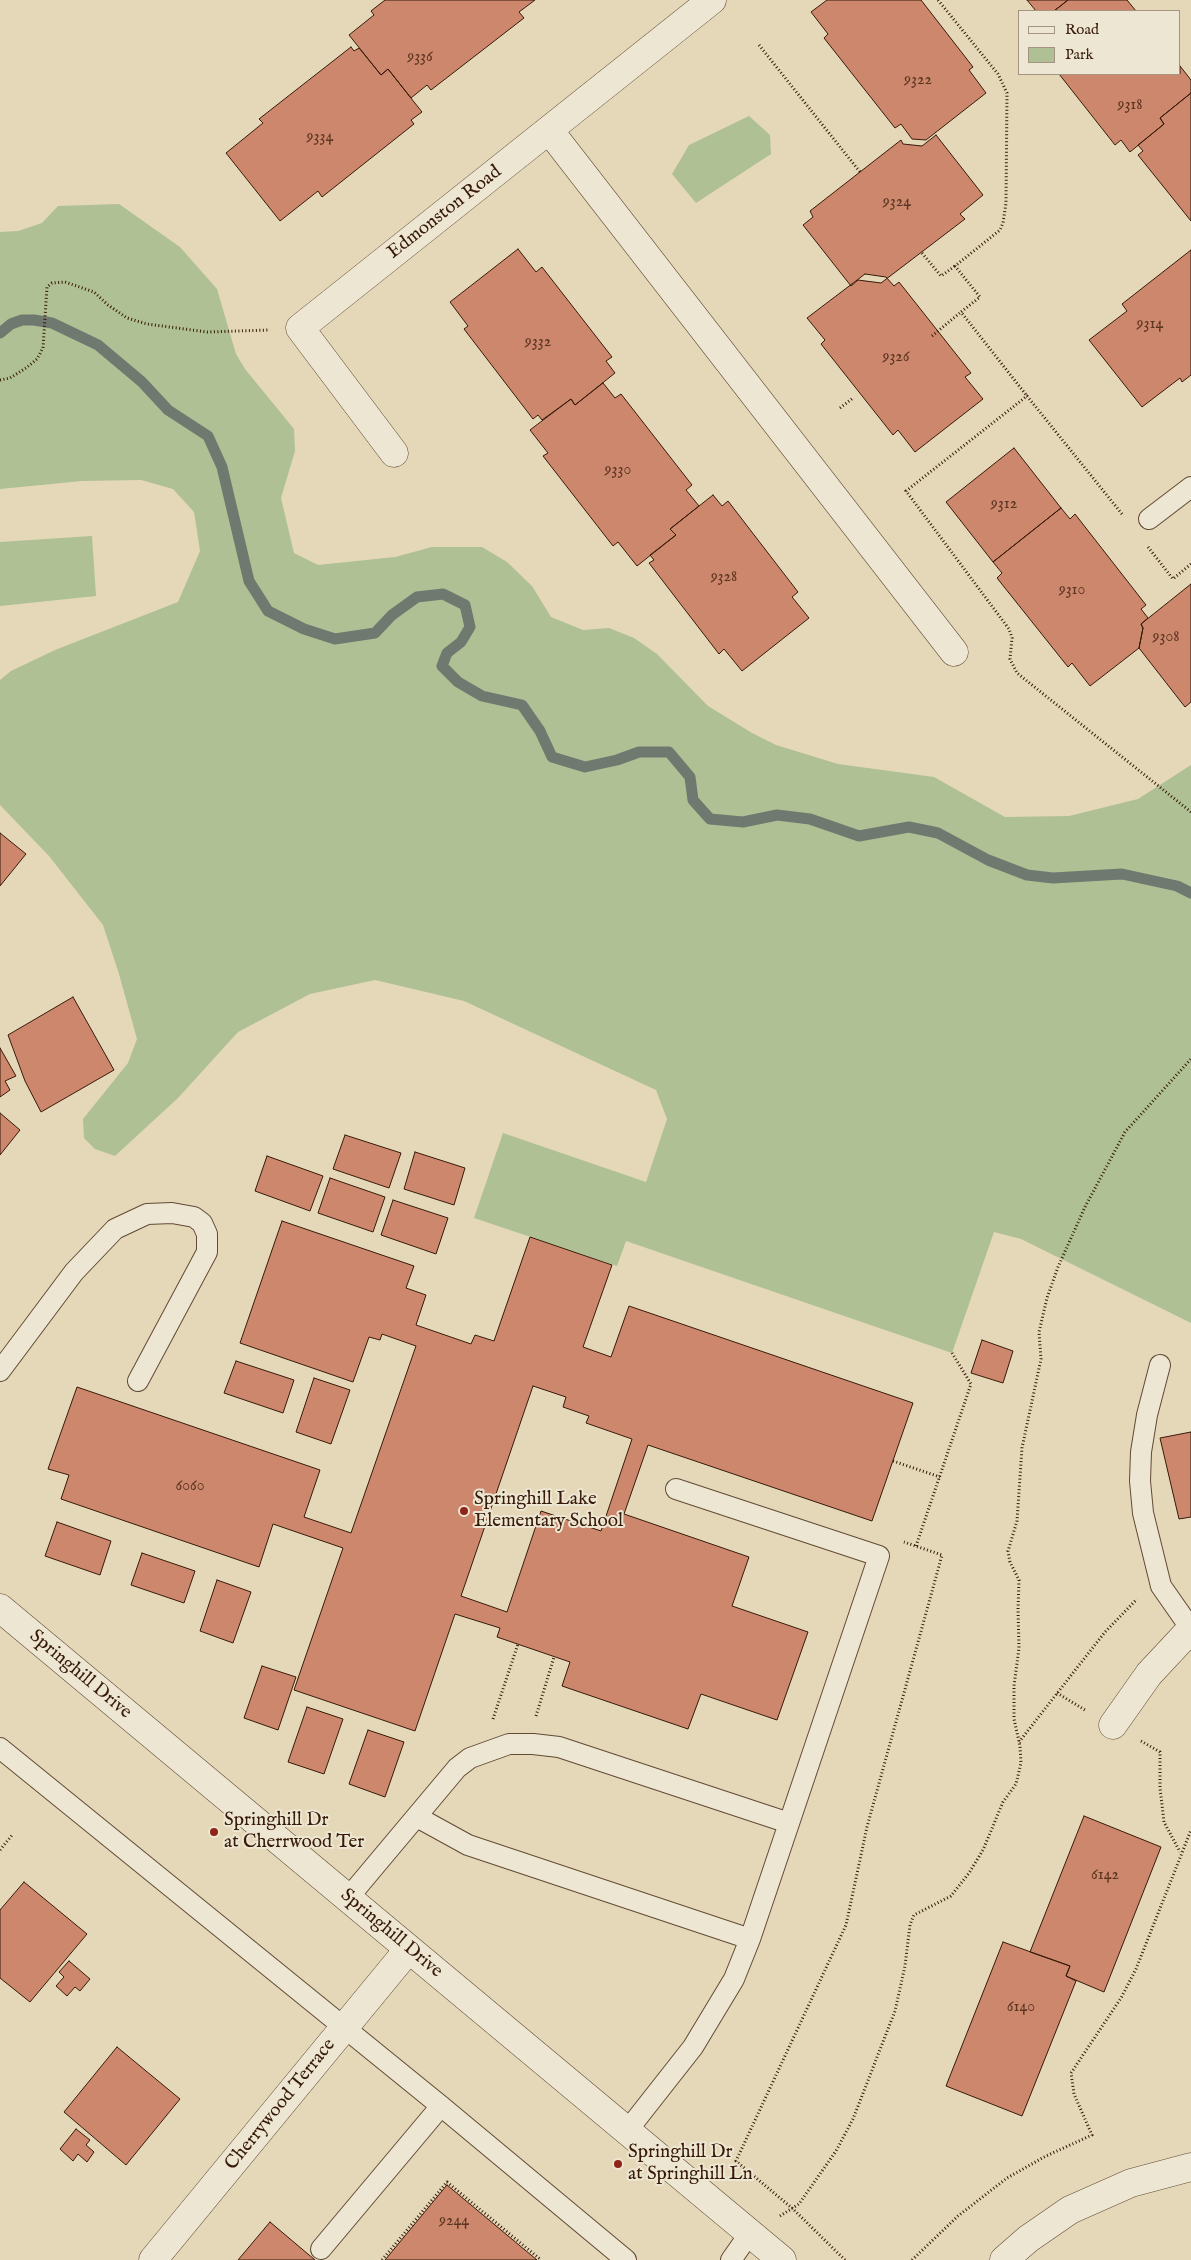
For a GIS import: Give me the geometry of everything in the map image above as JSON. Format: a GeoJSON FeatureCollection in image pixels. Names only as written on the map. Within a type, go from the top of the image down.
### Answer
{"type":"FeatureCollection","features":[{"type":"Feature","properties":{"kind":"street","name":"Edmonston Road"},"geometry":{"type":"LineString","coordinates":[[300,328],[712,0]]}},
{"type":"Feature","properties":{"kind":"street"},"geometry":{"type":"LineString","coordinates":[[549,130],[954,652]]}},
{"type":"Feature","properties":{"kind":"street"},"geometry":{"type":"LineString","coordinates":[[300,328],[394,453]]}},
{"type":"Feature","properties":{"kind":"street","name":"Springhill Drive"},"geometry":{"type":"LineString","coordinates":[[0,1608],[782,2260]]}},
{"type":"Feature","properties":{"kind":"street"},"geometry":{"type":"LineString","coordinates":[[1113,1725],[1149,1674],[1191,1629]]}},
{"type":"Feature","properties":{"kind":"street","name":"Cherrywood Terrace"},"geometry":{"type":"LineString","coordinates":[[153,2260],[408,1950]]}},
{"type":"Feature","properties":{"kind":"street"},"geometry":{"type":"LineString","coordinates":[[1004,2260],[1028,2238],[1070,2210],[1131,2183],[1191,2167]]}},
{"type":"Feature","properties":{"kind":"lane"},"geometry":{"type":"LineString","coordinates":[[1142,525],[1191,487]]}},
{"type":"Feature","properties":{"kind":"lane"},"geometry":{"type":"LineString","coordinates":[[0,1371],[74,1272],[115,1229],[147,1214],[172,1212],[194,1217],[202,1223],[207,1234],[207,1252],[138,1382]]}},
{"type":"Feature","properties":{"kind":"lane"},"geometry":{"type":"LineString","coordinates":[[1160,1365],[1147,1414],[1141,1452],[1140,1481],[1143,1513],[1161,1586],[1175,1609],[1191,1629]]}},
{"type":"Feature","properties":{"kind":"lane"},"geometry":{"type":"LineString","coordinates":[[627,2131],[693,2046],[734,1979],[750,1939],[879,1556],[676,1489]]}},
{"type":"Feature","properties":{"kind":"lane"},"geometry":{"type":"LineString","coordinates":[[348,1898],[457,1768],[470,1758],[509,1744],[559,1747],[788,1823]]}},
{"type":"Feature","properties":{"kind":"lane"},"geometry":{"type":"LineString","coordinates":[[0,1748],[441,2106],[626,2260]]}},
{"type":"Feature","properties":{"kind":"lane"},"geometry":{"type":"LineString","coordinates":[[417,1817],[468,1844],[750,1939]]}},
{"type":"Feature","properties":{"kind":"lane"},"geometry":{"type":"LineString","coordinates":[[321,2249],[441,2106]]}},
{"type":"Feature","properties":{"kind":"lane"},"geometry":{"type":"LineString","coordinates":[[731,2260],[750,2233]]}},
{"type":"Feature","properties":{"kind":"path"},"geometry":{"type":"LineString","coordinates":[[922,253],[941,276],[1000,230],[1003,222],[1008,99],[1006,87],[998,74],[938,0]]}},
{"type":"Feature","properties":{"kind":"path"},"geometry":{"type":"LineString","coordinates":[[759,45],[860,172]]}},
{"type":"Feature","properties":{"kind":"path"},"geometry":{"type":"LineString","coordinates":[[932,336],[980,297],[955,266]]}},
{"type":"Feature","properties":{"kind":"path"},"geometry":{"type":"LineString","coordinates":[[0,380],[10,378],[37,359],[43,348],[47,287],[52,283],[66,282],[94,292],[108,305],[127,318],[147,324],[207,332],[300,328]]}},
{"type":"Feature","properties":{"kind":"path"},"geometry":{"type":"LineString","coordinates":[[961,312],[1027,396],[1142,525],[1173,579],[1191,564]]}},
{"type":"Feature","properties":{"kind":"path"},"geometry":{"type":"LineString","coordinates":[[1027,396],[906,491],[1009,629],[1012,638],[1011,664],[1017,673],[1191,812]]}},
{"type":"Feature","properties":{"kind":"path"},"geometry":{"type":"LineString","coordinates":[[840,408],[853,398]]}},
{"type":"Feature","properties":{"kind":"path"},"geometry":{"type":"LineString","coordinates":[[750,2233],[799,2204],[830,2158],[853,2119],[894,2011],[905,1966],[910,1925],[914,1915],[951,1896],[969,1874],[983,1850],[1003,1802],[1016,1784],[1021,1763],[1020,1742],[1014,1719],[1014,1686],[1020,1648],[1018,1610],[1020,1580],[1010,1562],[1008,1551],[1017,1521],[1022,1448],[1041,1359],[1039,1332],[1047,1298],[1085,1207],[1126,1132],[1191,1059]]}},
{"type":"Feature","properties":{"kind":"path"},"geometry":{"type":"LineString","coordinates":[[916,1546],[971,1384],[952,1352]]}},
{"type":"Feature","properties":{"kind":"path"},"geometry":{"type":"LineString","coordinates":[[893,1461],[940,1476]]}},
{"type":"Feature","properties":{"kind":"path"},"geometry":{"type":"LineString","coordinates":[[845,2260],[792,2208],[736,2161],[846,1926],[867,1827],[942,1555],[898,1540]]}},
{"type":"Feature","properties":{"kind":"path"},"geometry":{"type":"LineString","coordinates":[[1020,1742],[1105,1632],[1159,1577]]}},
{"type":"Feature","properties":{"kind":"path"},"geometry":{"type":"LineString","coordinates":[[493,1719],[518,1644]]}},
{"type":"Feature","properties":{"kind":"path"},"geometry":{"type":"LineString","coordinates":[[536,1716],[554,1657]]}},
{"type":"Feature","properties":{"kind":"path"},"geometry":{"type":"LineString","coordinates":[[1160,1752],[1160,1788],[1164,1822],[1180,1853]]}},
{"type":"Feature","properties":{"kind":"path"},"geometry":{"type":"LineString","coordinates":[[912,2260],[958,2216],[1007,2178],[1046,2156],[1092,2135],[1074,2094],[1071,2073],[1121,1998],[1136,1969],[1180,1853],[1191,1830]]}},
{"type":"Feature","properties":{"kind":"path"},"geometry":{"type":"LineString","coordinates":[[0,1850],[13,1834]]}},
{"type":"Feature","properties":{"kind":"path"},"geometry":{"type":"LineString","coordinates":[[382,2260],[447,2182],[541,2260]]}},
{"type":"Feature","properties":{"kind":"green space"},"geometry":{"type":"Polygon","coordinates":[[[749,116],[770,135],[771,154],[696,203],[672,174],[689,145],[749,116]]]}},
{"type":"Feature","properties":{"kind":"green space"},"geometry":{"type":"Polygon","coordinates":[[[119,204],[180,247],[217,289],[236,354],[245,369],[294,429],[295,451],[281,498],[294,553],[318,565],[395,557],[432,547],[482,547],[507,562],[532,586],[551,617],[583,630],[609,628],[634,638],[657,654],[708,706],[752,733],[776,745],[838,764],[934,777],[1005,817],[1069,816],[1138,799],[1191,765],[1191,1323],[1021,1239],[994,1232],[952,1353],[626,1241],[617,1266],[474,1218],[503,1133],[646,1182],[667,1119],[656,1090],[464,1001],[375,980],[310,994],[238,1032],[178,1098],[115,1156],[95,1149],[84,1138],[83,1119],[128,1063],[137,1039],[103,925],[49,856],[0,805],[0,680],[11,671],[55,650],[178,602],[200,551],[194,512],[173,489],[141,480],[82,481],[0,489],[0,232],[18,231],[42,223],[58,206],[119,204]]]}},
{"type":"Feature","properties":{"kind":"green space"},"geometry":{"type":"Polygon","coordinates":[[[92,536],[96,596],[0,606],[0,542],[92,536]]]}},
{"type":"Feature","properties":{"kind":"building"},"geometry":{"type":"Polygon","coordinates":[[[385,0],[535,0],[519,12],[524,18],[431,90],[427,85],[411,98],[388,69],[381,75],[349,35],[374,15],[371,11],[385,0]]]}},
{"type":"Feature","properties":{"kind":"building"},"geometry":{"type":"Polygon","coordinates":[[[827,0],[921,0],[973,67],[969,70],[986,93],[926,140],[912,139],[901,124],[895,128],[824,38],[828,34],[811,12],[827,0]]]}},
{"type":"Feature","properties":{"kind":"building"},"geometry":{"type":"Polygon","coordinates":[[[1027,0],[1068,0],[1055,10],[1035,10],[1027,0]]]}},
{"type":"Feature","properties":{"kind":"building"},"geometry":{"type":"Polygon","coordinates":[[[1068,0],[1127,0],[1135,10],[1055,10],[1068,0]]]}},
{"type":"Feature","properties":{"kind":"building"},"geometry":{"type":"Polygon","coordinates":[[[351,47],[354,51],[359,48],[381,75],[388,69],[422,112],[411,120],[414,124],[322,197],[318,191],[280,221],[226,153],[263,123],[259,119],[351,47]]]}},
{"type":"Feature","properties":{"kind":"building"},"geometry":{"type":"Polygon","coordinates":[[[1181,67],[1191,80],[1191,93],[1160,118],[1164,124],[1130,152],[1121,140],[1115,145],[1060,75],[1181,75],[1181,67]]]}},
{"type":"Feature","properties":{"kind":"building"},"geometry":{"type":"Polygon","coordinates":[[[1191,93],[1191,221],[1138,155],[1143,151],[1138,145],[1164,124],[1160,118],[1191,93]]]}},
{"type":"Feature","properties":{"kind":"building"},"geometry":{"type":"Polygon","coordinates":[[[936,135],[983,195],[960,214],[965,219],[881,283],[858,280],[851,286],[803,225],[813,217],[810,211],[901,140],[903,144],[922,146],[936,135]]]}},
{"type":"Feature","properties":{"kind":"building"},"geometry":{"type":"Polygon","coordinates":[[[518,249],[536,272],[542,267],[612,357],[606,361],[615,373],[575,405],[571,399],[542,420],[538,415],[533,419],[464,329],[468,326],[450,302],[518,249]]]}},
{"type":"Feature","properties":{"kind":"building"},"geometry":{"type":"Polygon","coordinates":[[[1191,250],[1191,375],[1182,382],[1180,378],[1142,407],[1089,340],[1127,311],[1122,304],[1191,250]]]}},
{"type":"Feature","properties":{"kind":"building"},"geometry":{"type":"Polygon","coordinates":[[[865,274],[886,277],[894,286],[899,282],[971,373],[965,377],[983,399],[915,452],[898,430],[893,435],[821,344],[825,340],[807,318],[865,274]]]}},
{"type":"Feature","properties":{"kind":"building"},"geometry":{"type":"Polygon","coordinates":[[[603,383],[615,398],[621,394],[692,485],[686,490],[699,506],[670,529],[676,535],[637,566],[618,542],[613,546],[543,456],[548,453],[530,430],[571,399],[575,405],[603,383]]]}},
{"type":"Feature","properties":{"kind":"building"},"geometry":{"type":"Polygon","coordinates":[[[1014,448],[1061,508],[993,562],[946,502],[1014,448]]]}},
{"type":"Feature","properties":{"kind":"building"},"geometry":{"type":"Polygon","coordinates":[[[713,495],[722,506],[728,501],[798,592],[792,597],[809,618],[742,671],[724,649],[719,654],[649,563],[654,560],[650,555],[676,535],[670,529],[713,495]]]}},
{"type":"Feature","properties":{"kind":"building"},"geometry":{"type":"Polygon","coordinates":[[[1061,508],[1070,519],[1075,514],[1146,605],[1141,609],[1148,618],[1141,624],[1143,628],[1139,648],[1090,686],[1072,663],[1068,667],[997,578],[1002,573],[993,562],[1061,508]]]}},
{"type":"Feature","properties":{"kind":"building"},"geometry":{"type":"Polygon","coordinates":[[[1191,584],[1191,702],[1185,707],[1139,648],[1143,628],[1141,624],[1191,584]]]}},
{"type":"Feature","properties":{"kind":"building"},"geometry":{"type":"Polygon","coordinates":[[[0,833],[26,854],[0,886],[0,833]]]}},
{"type":"Feature","properties":{"kind":"building"},"geometry":{"type":"Polygon","coordinates":[[[73,997],[114,1070],[41,1112],[25,1081],[8,1035],[73,997]]]}},
{"type":"Feature","properties":{"kind":"building"},"geometry":{"type":"Polygon","coordinates":[[[0,1048],[16,1076],[5,1081],[10,1090],[0,1097],[0,1048]]]}},
{"type":"Feature","properties":{"kind":"building"},"geometry":{"type":"Polygon","coordinates":[[[0,1113],[20,1130],[0,1155],[0,1113]]]}},
{"type":"Feature","properties":{"kind":"building"},"geometry":{"type":"Polygon","coordinates":[[[345,1135],[401,1153],[389,1188],[333,1169],[345,1135]]]}},
{"type":"Feature","properties":{"kind":"building"},"geometry":{"type":"Polygon","coordinates":[[[415,1152],[465,1168],[454,1205],[404,1189],[415,1152]]]}},
{"type":"Feature","properties":{"kind":"building"},"geometry":{"type":"Polygon","coordinates":[[[267,1156],[323,1176],[310,1211],[255,1191],[267,1156]]]}},
{"type":"Feature","properties":{"kind":"building"},"geometry":{"type":"Polygon","coordinates":[[[330,1178],[385,1197],[373,1232],[318,1213],[330,1178]]]}},
{"type":"Feature","properties":{"kind":"building"},"geometry":{"type":"Polygon","coordinates":[[[393,1200],[448,1218],[436,1254],[381,1235],[393,1200]]]}},
{"type":"Feature","properties":{"kind":"building","name":"Springhill Lake Elementary School"},"geometry":{"type":"Polygon","coordinates":[[[282,1221],[414,1266],[406,1288],[426,1295],[416,1325],[471,1344],[475,1335],[494,1341],[530,1237],[612,1265],[583,1347],[611,1357],[629,1306],[913,1403],[872,1521],[648,1445],[624,1514],[749,1557],[732,1606],[808,1632],[777,1720],[701,1694],[688,1729],[562,1686],[570,1662],[497,1637],[500,1628],[455,1614],[415,1731],[294,1690],[343,1548],[273,1524],[259,1567],[61,1499],[69,1475],[48,1469],[77,1387],[320,1470],[304,1517],[351,1533],[416,1346],[382,1334],[380,1340],[369,1337],[353,1382],[240,1343],[282,1221]],[[533,1386],[461,1596],[507,1612],[541,1511],[601,1531],[632,1439],[586,1423],[589,1416],[563,1407],[566,1397],[533,1386]]]}},
{"type":"Feature","properties":{"kind":"building"},"geometry":{"type":"Polygon","coordinates":[[[982,1340],[1013,1351],[1003,1383],[971,1373],[982,1340]]]}},
{"type":"Feature","properties":{"kind":"building"},"geometry":{"type":"Polygon","coordinates":[[[236,1361],[294,1380],[283,1413],[224,1393],[236,1361]]]}},
{"type":"Feature","properties":{"kind":"building"},"geometry":{"type":"Polygon","coordinates":[[[314,1378],[350,1390],[331,1444],[296,1432],[314,1378]]]}},
{"type":"Feature","properties":{"kind":"building"},"geometry":{"type":"Polygon","coordinates":[[[1191,1432],[1191,1517],[1179,1519],[1160,1438],[1191,1432]]]}},
{"type":"Feature","properties":{"kind":"building"},"geometry":{"type":"Polygon","coordinates":[[[57,1522],[111,1541],[100,1575],[45,1556],[57,1522]]]}},
{"type":"Feature","properties":{"kind":"building"},"geometry":{"type":"Polygon","coordinates":[[[142,1553],[195,1571],[184,1603],[131,1585],[142,1553]]]}},
{"type":"Feature","properties":{"kind":"building"},"geometry":{"type":"Polygon","coordinates":[[[217,1580],[251,1592],[233,1643],[200,1631],[217,1580]]]}},
{"type":"Feature","properties":{"kind":"building"},"geometry":{"type":"Polygon","coordinates":[[[262,1666],[296,1677],[278,1730],[244,1718],[262,1666]]]}},
{"type":"Feature","properties":{"kind":"building"},"geometry":{"type":"Polygon","coordinates":[[[307,1707],[343,1719],[324,1774],[288,1762],[307,1707]]]}},
{"type":"Feature","properties":{"kind":"building"},"geometry":{"type":"Polygon","coordinates":[[[368,1730],[404,1742],[385,1797],[349,1784],[368,1730]]]}},
{"type":"Feature","properties":{"kind":"building"},"geometry":{"type":"Polygon","coordinates":[[[1084,1816],[1161,1847],[1104,1992],[1066,1976],[1070,1966],[1030,1952],[1084,1816]]]}},
{"type":"Feature","properties":{"kind":"building"},"geometry":{"type":"Polygon","coordinates":[[[24,1882],[87,1934],[30,2002],[0,1978],[0,1910],[24,1882]]]}},
{"type":"Feature","properties":{"kind":"building"},"geometry":{"type":"Polygon","coordinates":[[[1003,1942],[1070,1966],[1066,1976],[1076,1981],[1022,2116],[946,2086],[1003,1942]]]}},
{"type":"Feature","properties":{"kind":"building"},"geometry":{"type":"Polygon","coordinates":[[[69,1961],[90,1979],[80,1991],[75,1987],[67,1996],[56,1986],[64,1977],[59,1972],[69,1961]]]}},
{"type":"Feature","properties":{"kind":"building"},"geometry":{"type":"Polygon","coordinates":[[[117,2047],[180,2099],[126,2165],[64,2112],[117,2047]]]}},
{"type":"Feature","properties":{"kind":"building"},"geometry":{"type":"Polygon","coordinates":[[[76,2129],[90,2140],[86,2145],[94,2152],[87,2162],[78,2154],[73,2161],[60,2149],[76,2129]]]}},
{"type":"Feature","properties":{"kind":"building"},"geometry":{"type":"Polygon","coordinates":[[[447,2185],[537,2260],[385,2260],[447,2185]]]}},
{"type":"Feature","properties":{"kind":"building"},"geometry":{"type":"Polygon","coordinates":[[[270,2222],[315,2260],[238,2260],[270,2222]]]}},
{"type":"Feature","properties":{"kind":"waterway"},"geometry":{"type":"LineString","coordinates":[[0,333],[11,324],[22,320],[34,320],[52,323],[98,345],[142,382],[168,410],[208,436],[222,467],[249,581],[268,611],[304,629],[335,639],[375,633],[392,615],[417,597],[443,594],[465,605],[470,627],[461,642],[447,653],[442,666],[458,682],[482,696],[522,705],[540,731],[552,757],[585,767],[617,760],[639,752],[669,752],[690,777],[693,800],[710,819],[743,822],[777,815],[810,819],[859,836],[909,827],[938,833],[988,860],[1027,875],[1053,878],[1122,874],[1177,886],[1191,893]]}},
{"type":"Feature","properties":{"kind":"place","name":"Springhill Lake Elementary School"},"geometry":{"type":"Point","coordinates":[464,1511]}},
{"type":"Feature","properties":{"kind":"place","name":"Springhill Dr at Cherrwood Ter"},"geometry":{"type":"Point","coordinates":[214,1832]}},
{"type":"Feature","properties":{"kind":"place","name":"Springhill Dr at Springhill Ln"},"geometry":{"type":"Point","coordinates":[618,2164]}}]}
